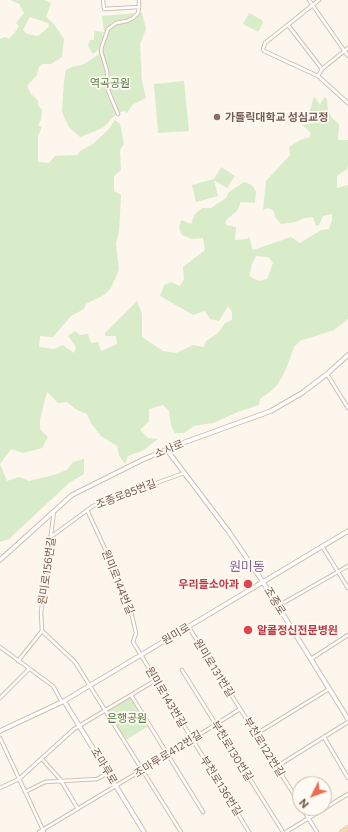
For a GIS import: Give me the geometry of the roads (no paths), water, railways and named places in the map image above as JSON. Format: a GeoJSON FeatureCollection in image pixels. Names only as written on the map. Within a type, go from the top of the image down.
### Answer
{"type":"FeatureCollection","features":[{"type":"Feature","properties":{"kind":"main road"},"geometry":{"type":"LineString","coordinates":[[342,832],[348,828]]}},
{"type":"Feature","properties":{"kind":"street"},"geometry":{"type":"LineString","coordinates":[[103,0],[104,9],[139,7]]}},
{"type":"Feature","properties":{"kind":"street"},"geometry":{"type":"LineString","coordinates":[[118,114],[108,88],[101,51],[108,29],[116,23],[133,18],[138,13],[139,0]]}},
{"type":"Feature","properties":{"kind":"street"},"geometry":{"type":"LineString","coordinates":[[309,0],[348,56]]}},
{"type":"Feature","properties":{"kind":"street"},"geometry":{"type":"LineString","coordinates":[[319,0],[265,43],[263,49],[264,51],[318,76],[348,103]]}},
{"type":"Feature","properties":{"kind":"street"},"geometry":{"type":"LineString","coordinates":[[288,25],[322,69]]}},
{"type":"Feature","properties":{"kind":"street"},"geometry":{"type":"LineString","coordinates":[[318,76],[322,69],[348,48]]}},
{"type":"Feature","properties":{"kind":"street","name":"소사로"},"geometry":{"type":"LineString","coordinates":[[0,560],[72,495],[142,460],[271,411],[302,393],[327,374],[348,355]]}},
{"type":"Feature","properties":{"kind":"street"},"geometry":{"type":"LineString","coordinates":[[327,374],[348,408]]}},
{"type":"Feature","properties":{"kind":"street","name":"조종로"},"geometry":{"type":"LineString","coordinates":[[167,450],[229,532],[263,582],[348,720]]}},
{"type":"Feature","properties":{"kind":"street","name":"조종로85번길"},"geometry":{"type":"LineString","coordinates":[[51,536],[87,510],[102,502],[184,473]]}},
{"type":"Feature","properties":{"kind":"street","name":"원미로156번길"},"geometry":{"type":"LineString","coordinates":[[42,631],[41,613],[54,510]]}},
{"type":"Feature","properties":{"kind":"street","name":"원미로144번길"},"geometry":{"type":"LineString","coordinates":[[87,510],[129,603],[136,633],[133,642],[141,655]]}},
{"type":"Feature","properties":{"kind":"street","name":"원미로"},"geometry":{"type":"LineString","coordinates":[[0,731],[63,701],[348,530]]}},
{"type":"Feature","properties":{"kind":"street"},"geometry":{"type":"LineString","coordinates":[[322,546],[348,588]]}},
{"type":"Feature","properties":{"kind":"street"},"geometry":{"type":"LineString","coordinates":[[278,606],[348,566]]}},
{"type":"Feature","properties":{"kind":"street","name":"원미로131번길"},"geometry":{"type":"LineString","coordinates":[[188,626],[240,709]]}},
{"type":"Feature","properties":{"kind":"street"},"geometry":{"type":"LineString","coordinates":[[18,661],[42,631],[75,662],[181,832]]}},
{"type":"Feature","properties":{"kind":"street"},"geometry":{"type":"LineString","coordinates":[[310,659],[348,635]]}},
{"type":"Feature","properties":{"kind":"street"},"geometry":{"type":"LineString","coordinates":[[0,647],[53,686],[63,701]]}},
{"type":"Feature","properties":{"kind":"street","name":"원미로143번길"},"geometry":{"type":"LineString","coordinates":[[141,655],[192,739]]}},
{"type":"Feature","properties":{"kind":"street"},"geometry":{"type":"LineString","coordinates":[[0,698],[30,669]]}},
{"type":"Feature","properties":{"kind":"street","name":"부천로130번길"},"geometry":{"type":"LineString","coordinates":[[182,670],[283,832]]}},
{"type":"Feature","properties":{"kind":"street"},"geometry":{"type":"LineString","coordinates":[[0,788],[19,779],[79,726],[156,680]]}},
{"type":"Feature","properties":{"kind":"street"},"geometry":{"type":"LineString","coordinates":[[256,734],[329,689]]}},
{"type":"Feature","properties":{"kind":"street"},"geometry":{"type":"LineString","coordinates":[[131,695],[203,812]]}},
{"type":"Feature","properties":{"kind":"street","name":"조마루로"},"geometry":{"type":"LineString","coordinates":[[63,701],[144,832]]}},
{"type":"Feature","properties":{"kind":"street","name":"조마루로412번길"},"geometry":{"type":"LineString","coordinates":[[39,832],[143,770],[240,709]]}},
{"type":"Feature","properties":{"kind":"street","name":"부천로122번길"},"geometry":{"type":"LineString","coordinates":[[240,709],[292,792]]}},
{"type":"Feature","properties":{"kind":"street"},"geometry":{"type":"LineString","coordinates":[[276,767],[348,720]]}},
{"type":"Feature","properties":{"kind":"street"},"geometry":{"type":"LineString","coordinates":[[324,737],[348,778]]}},
{"type":"Feature","properties":{"kind":"street"},"geometry":{"type":"LineString","coordinates":[[0,738],[43,831]]}},
{"type":"Feature","properties":{"kind":"street","name":"부천로136번길"},"geometry":{"type":"LineString","coordinates":[[192,739],[249,832]]}},
{"type":"Feature","properties":{"kind":"street"},"geometry":{"type":"LineString","coordinates":[[42,758],[62,781],[78,809]]}},
{"type":"Feature","properties":{"kind":"street"},"geometry":{"type":"LineString","coordinates":[[25,792],[45,782],[98,779],[108,773]]}},
{"type":"Feature","properties":{"kind":"street"},"geometry":{"type":"LineString","coordinates":[[286,832],[348,794]]}},
{"type":"Feature","properties":{"kind":"street"},"geometry":{"type":"LineString","coordinates":[[309,818],[317,832]]}},
{"type":"Feature","properties":{"kind":"place","name":"가톨릭대학교 성심교정"},"geometry":{"type":"Point","coordinates":[217,117]}},
{"type":"Feature","properties":{"kind":"place","name":"우리들소아과"},"geometry":{"type":"Point","coordinates":[248,584]}},
{"type":"Feature","properties":{"kind":"place","name":"알콜정신전문병원"},"geometry":{"type":"Point","coordinates":[248,630]}},
{"type":"Feature","properties":{"kind":"district","name":"원미동"},"geometry":{"type":"Point","coordinates":[247,567]}},
{"type":"Feature","properties":{"kind":"park label","name":"역곡공원"},"geometry":{"type":"Point","coordinates":[110,83]}},
{"type":"Feature","properties":{"kind":"park label","name":"은행공원"},"geometry":{"type":"Point","coordinates":[127,718]}}]}
